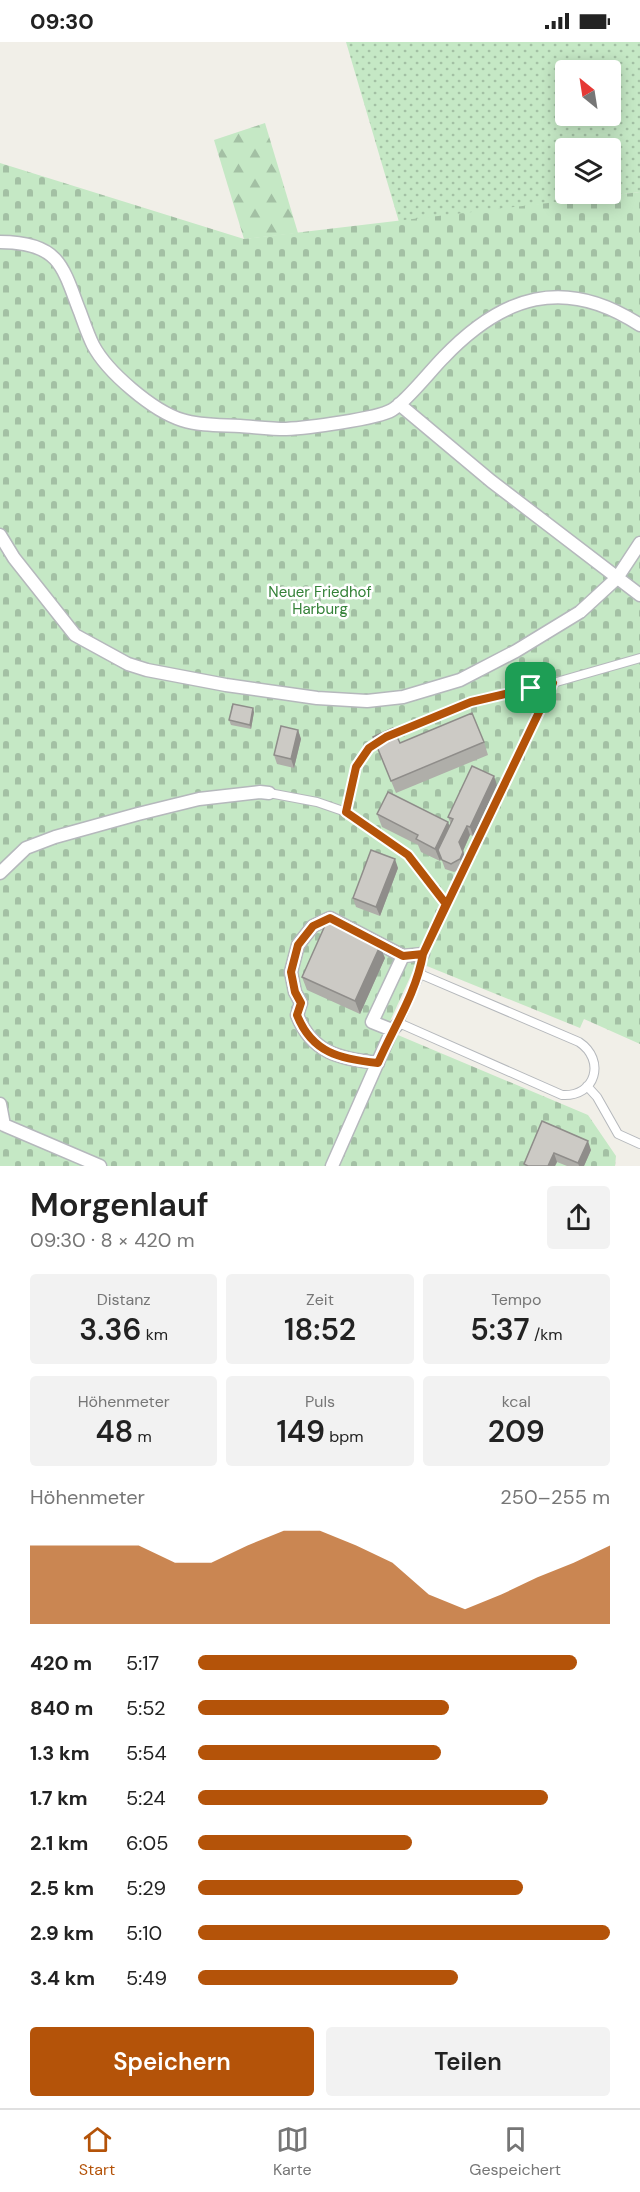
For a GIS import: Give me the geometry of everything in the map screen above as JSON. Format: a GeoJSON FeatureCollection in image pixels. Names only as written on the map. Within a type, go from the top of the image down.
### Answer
{"type":"FeatureCollection","features":[{"type":"Feature","properties":{"kind":"street"},"geometry":{"type":"LineString","coordinates":[[0,242],[30,244],[55,258],[65,276],[93,346],[109,368],[145,401],[181,420],[203,424],[286,429],[373,417],[392,410],[475,327],[505,309],[535,298],[564,297],[594,302],[640,325]]}},
{"type":"Feature","properties":{"kind":"street"},"geometry":{"type":"LineString","coordinates":[[399,404],[491,481],[640,594]]}},
{"type":"Feature","properties":{"kind":"street"},"geometry":{"type":"LineString","coordinates":[[0,535],[14,558],[75,635],[128,664],[147,670],[226,685],[317,698],[367,701],[403,697],[460,680],[516,651],[580,612],[617,578],[640,543]]}},
{"type":"Feature","properties":{"kind":"street"},"geometry":{"type":"LineString","coordinates":[[0,873],[26,848],[56,837],[199,799],[269,793]]}},
{"type":"Feature","properties":{"kind":"street"},"geometry":{"type":"LineString","coordinates":[[378,1063],[351,1060],[321,1048],[304,1031],[297,1015],[301,1003],[295,992],[291,972],[298,945],[313,926],[330,918],[403,956],[423,954]]}},
{"type":"Feature","properties":{"kind":"street"},"geometry":{"type":"LineString","coordinates":[[332,1166],[395,1026],[372,1022],[403,956]]}},
{"type":"Feature","properties":{"kind":"street"},"geometry":{"type":"LineString","coordinates":[[0,1104],[2,1126],[100,1166]]}},
{"type":"Feature","properties":{"kind":"lane"},"geometry":{"type":"LineString","coordinates":[[346,812],[356,767],[369,748],[386,737],[471,702],[553,683],[640,658]]}},
{"type":"Feature","properties":{"kind":"lane"},"geometry":{"type":"LineString","coordinates":[[420,974],[579,1042],[587,1048],[594,1062],[594,1076],[587,1086],[574,1094],[562,1095],[395,1026],[420,974],[423,954],[446,904],[553,683]]}},
{"type":"Feature","properties":{"kind":"lane"},"geometry":{"type":"LineString","coordinates":[[269,793],[317,802],[346,812],[408,855],[446,904]]}},
{"type":"Feature","properties":{"kind":"lane"},"geometry":{"type":"LineString","coordinates":[[587,1086],[597,1097],[618,1134],[640,1144]]}},
{"type":"Feature","properties":{"kind":"green space"},"geometry":{"type":"Polygon","coordinates":[[[346,42],[640,42],[640,192],[621,194],[621,138],[555,138],[555,203],[399,222],[346,42]]]}},
{"type":"Feature","properties":{"kind":"green space"},"geometry":{"type":"Polygon","coordinates":[[[265,123],[298,233],[244,239],[214,140],[265,123]]]}},
{"type":"Feature","properties":{"kind":"green space","name":"Neuer Friedhof Harburg"},"geometry":{"type":"Polygon","coordinates":[[[0,163],[244,239],[555,202],[555,204],[621,204],[621,194],[640,192],[640,1044],[584,1019],[580,1028],[417,962],[386,1030],[588,1115],[616,1156],[615,1166],[0,1166],[0,163]]]}},
{"type":"Feature","properties":{"kind":"building"},"geometry":{"type":"Polygon","coordinates":[[[233,704],[253,708],[250,725],[229,720],[233,704]]]}},
{"type":"Feature","properties":{"kind":"building"},"geometry":{"type":"Polygon","coordinates":[[[472,713],[484,742],[391,781],[373,737],[393,728],[400,743],[472,713]]]}},
{"type":"Feature","properties":{"kind":"building"},"geometry":{"type":"Polygon","coordinates":[[[281,726],[298,730],[291,759],[274,755],[281,726]]]}},
{"type":"Feature","properties":{"kind":"building"},"geometry":{"type":"Polygon","coordinates":[[[472,766],[494,776],[470,827],[467,826],[459,842],[463,852],[460,859],[451,864],[442,860],[438,850],[453,819],[448,817],[472,766]]]}},
{"type":"Feature","properties":{"kind":"building"},"geometry":{"type":"Polygon","coordinates":[[[388,792],[448,822],[435,849],[416,839],[418,835],[377,814],[388,792]]]}},
{"type":"Feature","properties":{"kind":"building"},"geometry":{"type":"Polygon","coordinates":[[[371,850],[395,859],[376,907],[353,898],[371,850]]]}},
{"type":"Feature","properties":{"kind":"building"},"geometry":{"type":"Polygon","coordinates":[[[327,921],[380,946],[355,1001],[302,977],[327,921]]]}},
{"type":"Feature","properties":{"kind":"building"},"geometry":{"type":"Polygon","coordinates":[[[542,1121],[588,1141],[578,1163],[554,1153],[548,1166],[524,1164],[542,1121]]]}},
{"type":"Feature","properties":{"kind":"route"},"geometry":{"type":"LineString","coordinates":[[531,688],[471,702],[386,737],[369,748],[356,767],[346,812],[408,855],[446,904],[423,954],[403,956],[330,918],[313,926],[298,945],[291,972],[295,992],[301,1003],[297,1015],[304,1031],[321,1048],[351,1060],[378,1063],[392,1030],[399,1023],[420,974],[423,954],[446,904],[518,760],[553,683],[531,688]]}}]}
